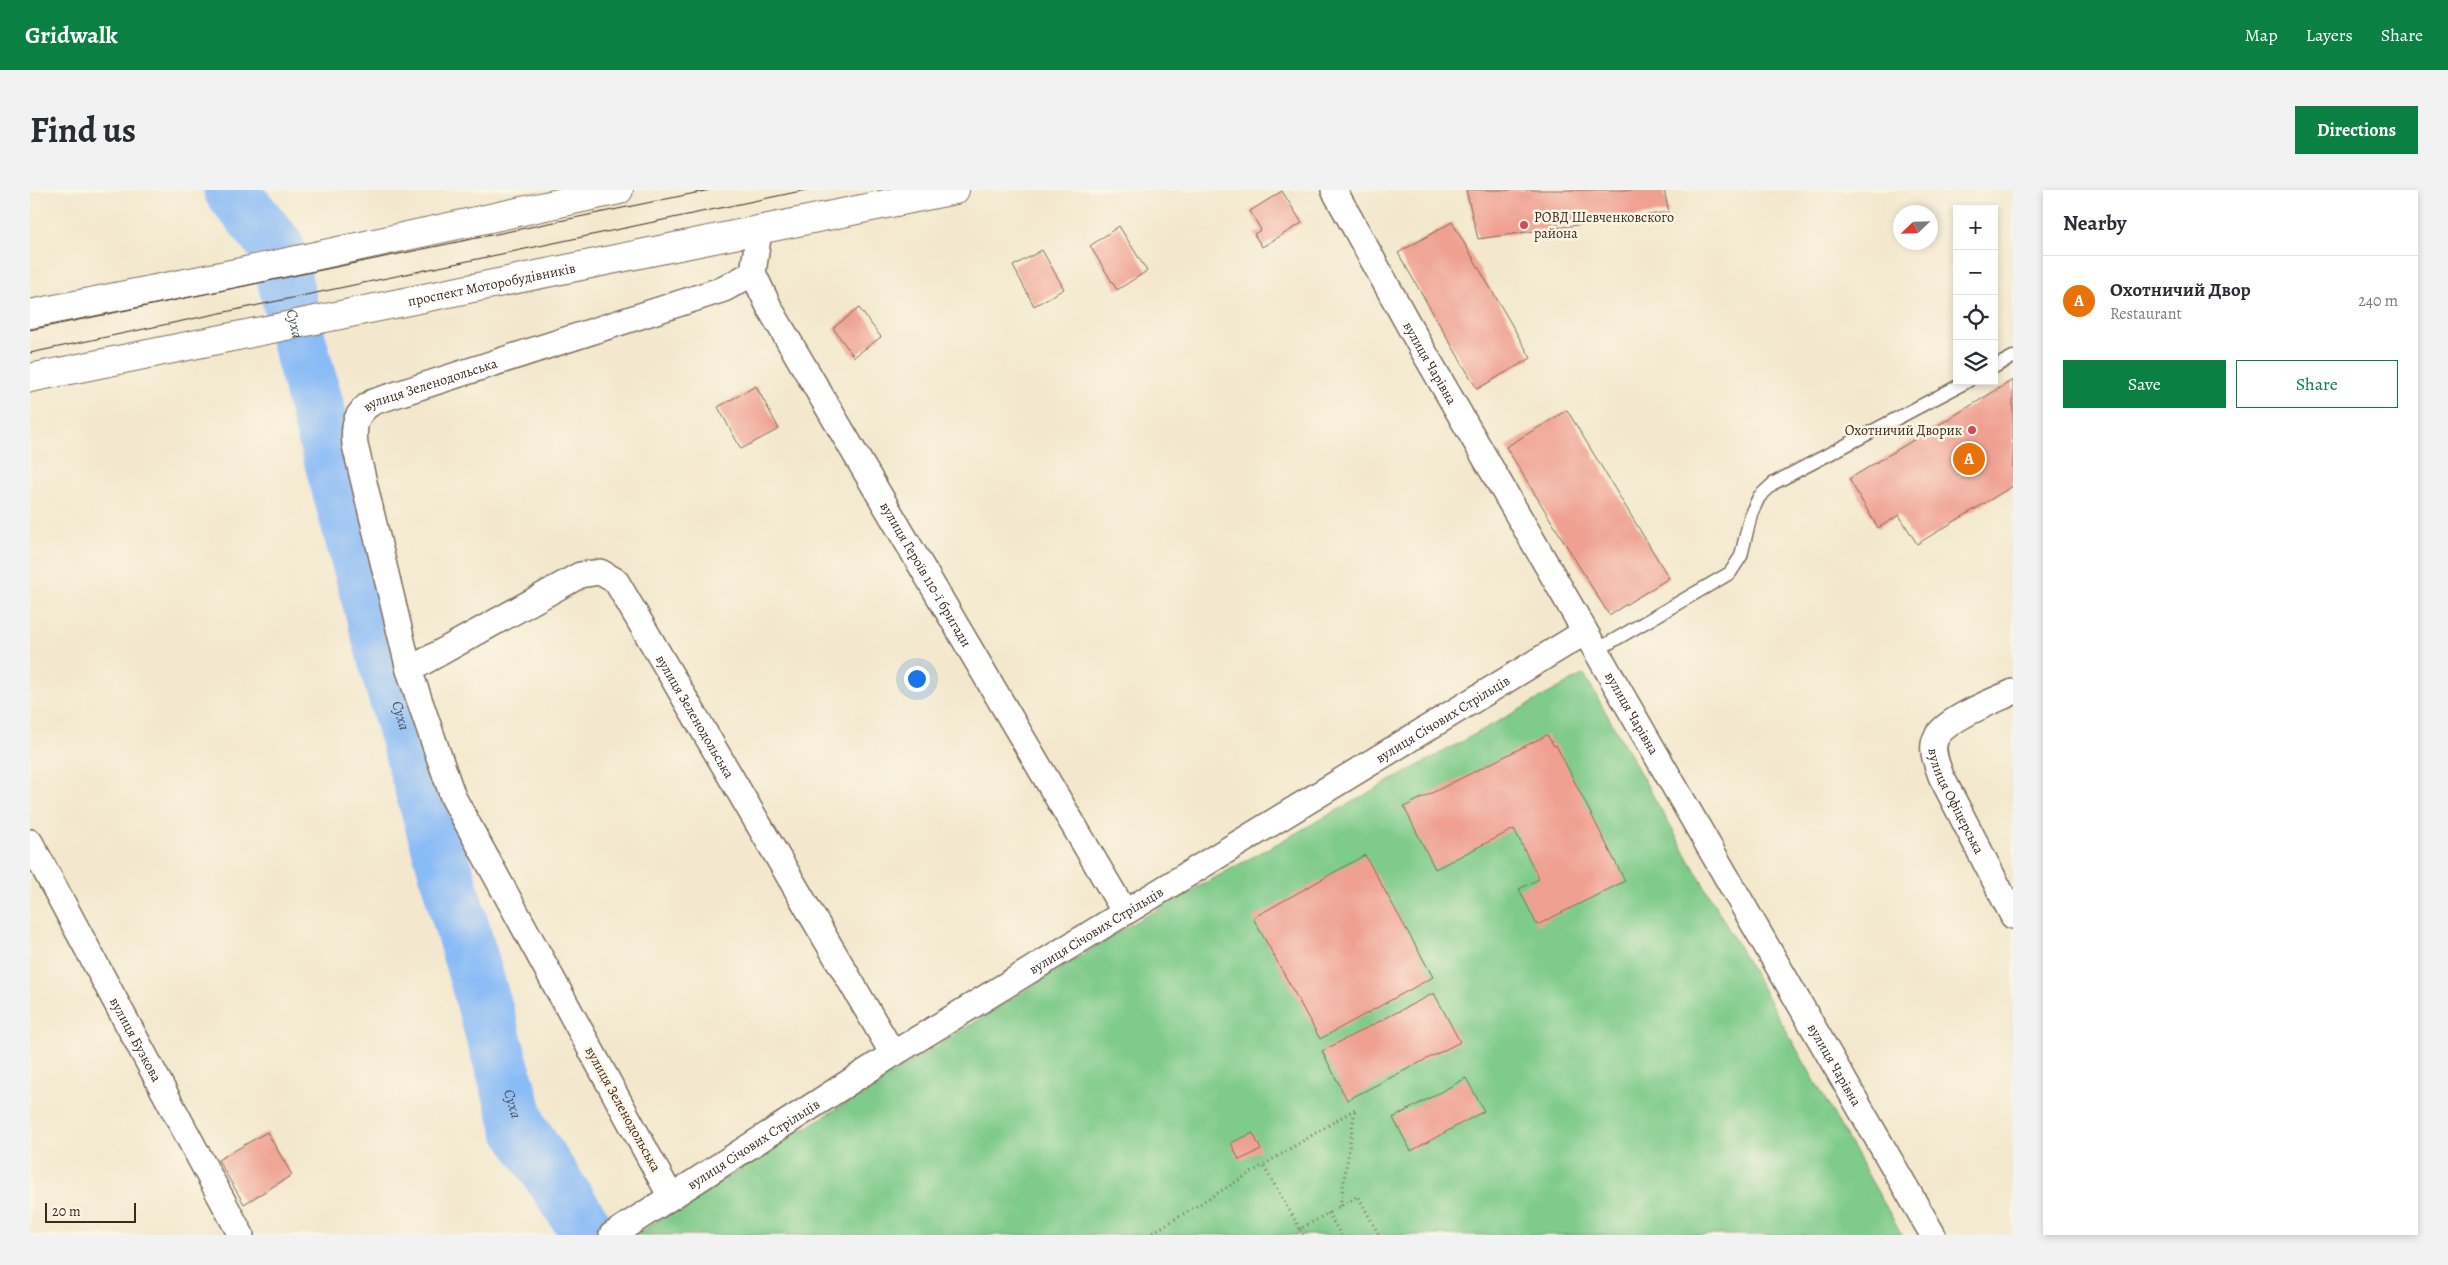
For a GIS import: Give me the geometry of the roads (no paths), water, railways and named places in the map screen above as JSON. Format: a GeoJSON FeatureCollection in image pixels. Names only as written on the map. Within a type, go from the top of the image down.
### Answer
{"type":"FeatureCollection","features":[{"type":"Feature","properties":{"kind":"main road"},"geometry":{"type":"LineString","coordinates":[[30,314],[242,272],[619,190]]}},
{"type":"Feature","properties":{"kind":"main road","name":"проспект Моторобудівників"},"geometry":{"type":"LineString","coordinates":[[30,378],[955,190]]}},
{"type":"Feature","properties":{"kind":"street","name":"вулиця Чарівна"},"geometry":{"type":"LineString","coordinates":[[1334,190],[1422,348],[1933,1235]]}},
{"type":"Feature","properties":{"kind":"street"},"geometry":{"type":"LineString","coordinates":[[753,273],[759,231]]}},
{"type":"Feature","properties":{"kind":"street","name":"вулиця Зеленодольська"},"geometry":{"type":"LineString","coordinates":[[671,1197],[453,797],[409,670],[355,445],[354,429],[358,414],[373,402],[724,288],[753,273]]}},
{"type":"Feature","properties":{"kind":"street","name":"вулиця Героїв 110-ї бригади"},"geometry":{"type":"LineString","coordinates":[[753,273],[770,309],[1124,912]]}},
{"type":"Feature","properties":{"kind":"street","name":"вулиця Зеленодольська"},"geometry":{"type":"LineString","coordinates":[[409,670],[580,575],[600,572],[616,581],[893,1054]]}},
{"type":"Feature","properties":{"kind":"street","name":"вулиця Січових Стрільців"},"geometry":{"type":"LineString","coordinates":[[612,1235],[893,1054],[1124,912],[1591,641]]}},
{"type":"Feature","properties":{"kind":"street","name":"вулиця Офіцерська"},"geometry":{"type":"LineString","coordinates":[[2013,692],[1945,726],[1936,738],[1934,754],[1941,776],[2013,916]]}},
{"type":"Feature","properties":{"kind":"street","name":"вулиця Бузкова"},"geometry":{"type":"LineString","coordinates":[[30,842],[241,1235]]}},
{"type":"Feature","properties":{"kind":"lane"},"geometry":{"type":"LineString","coordinates":[[1998,365],[2013,358]]}},
{"type":"Feature","properties":{"kind":"lane"},"geometry":{"type":"LineString","coordinates":[[1591,641],[1730,573],[1741,556],[1750,514],[1759,497],[1774,483],[1960,385]]}},
{"type":"Feature","properties":{"kind":"waterway","name":"Суха"},"geometry":{"type":"LineString","coordinates":[[231,190],[277,247],[298,338],[395,695],[520,1129],[590,1235]]}},
{"type":"Feature","properties":{"kind":"tram line"},"geometry":{"type":"LineString","coordinates":[[30,330],[710,190]]}},
{"type":"Feature","properties":{"kind":"tram line"},"geometry":{"type":"LineString","coordinates":[[30,353],[806,190]]}},
{"type":"Feature","properties":{"kind":"place","name":"РОВД Шевченковского района"},"geometry":{"type":"Point","coordinates":[1524,225]}},
{"type":"Feature","properties":{"kind":"place","name":"Охотничий Дворик"},"geometry":{"type":"Point","coordinates":[1972,430]}},
{"type":"Feature","properties":{"kind":"place","name":"Охотничий Двор"},"geometry":{"type":"Point","coordinates":[1969,459]}}]}
